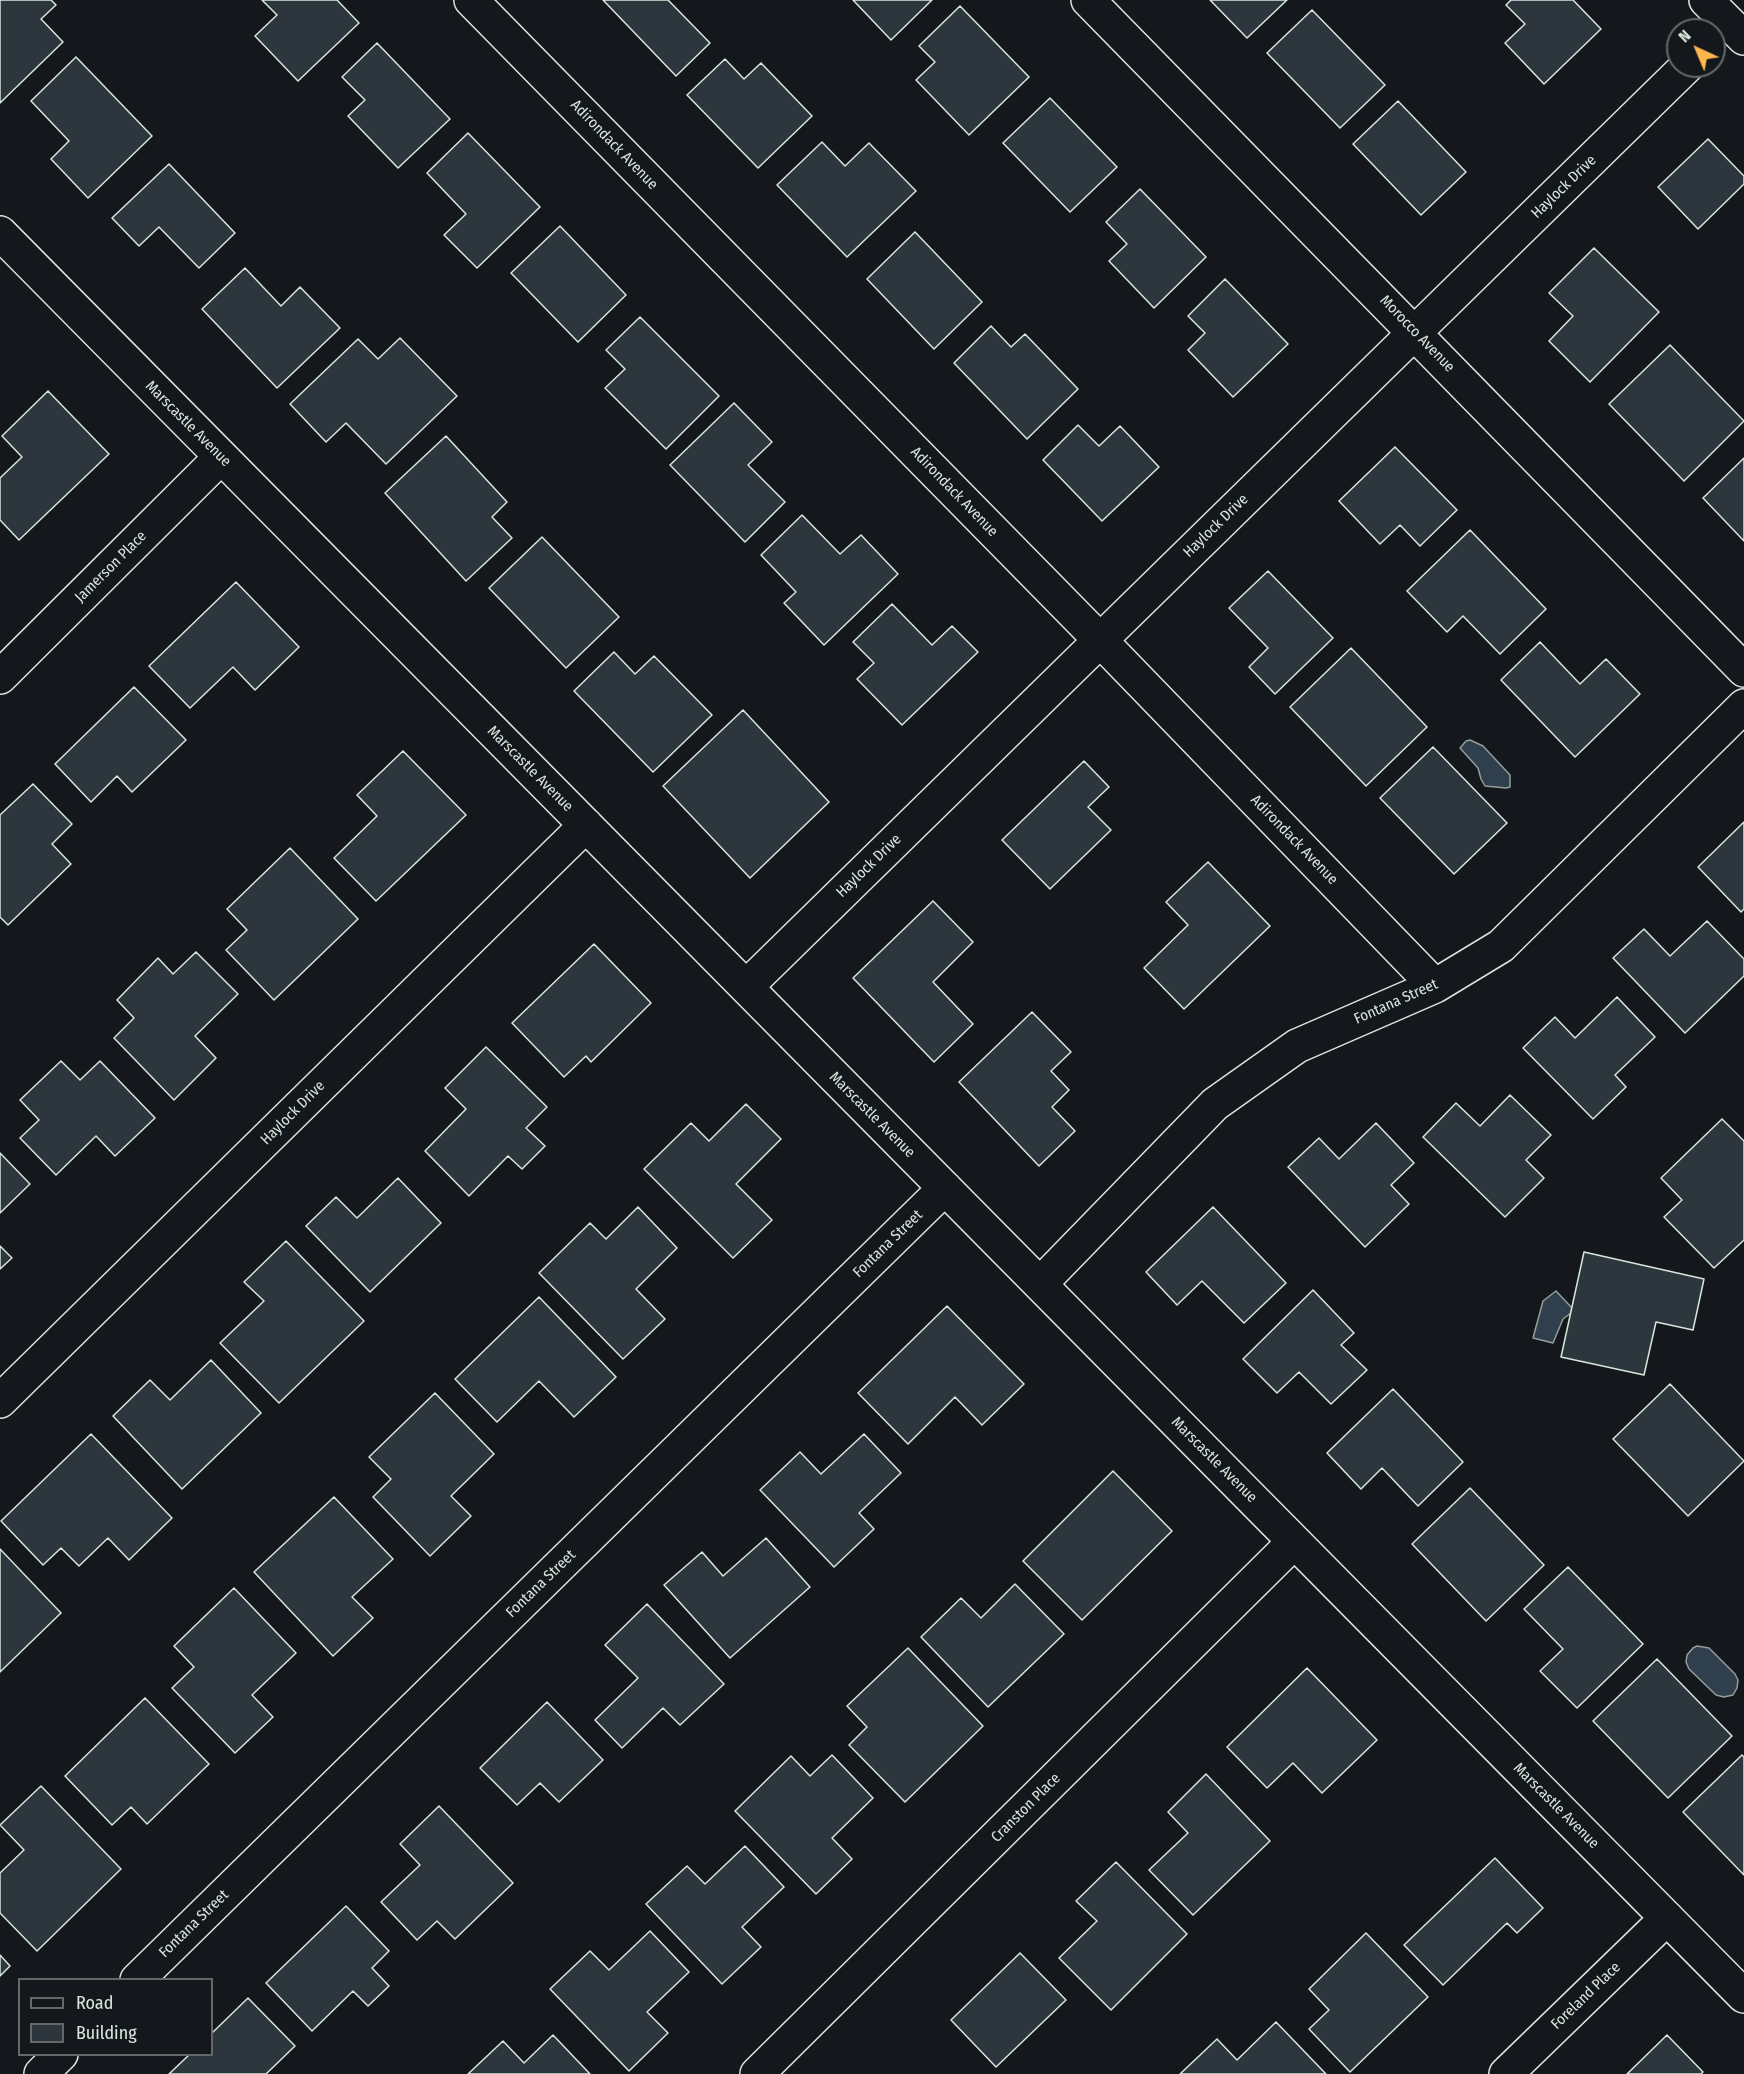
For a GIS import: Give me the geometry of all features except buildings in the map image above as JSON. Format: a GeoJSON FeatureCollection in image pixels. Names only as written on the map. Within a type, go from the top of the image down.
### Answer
{"type":"FeatureCollection","features":[{"type":"Feature","properties":{"kind":"street","name":"Adirondack Avenue"},"geometry":{"type":"LineString","coordinates":[[471,0],[1100,640],[1435,986]]}},
{"type":"Feature","properties":{"kind":"street","name":"Morocco Avenue"},"geometry":{"type":"LineString","coordinates":[[1088,0],[1744,670]]}},
{"type":"Feature","properties":{"kind":"street"},"geometry":{"type":"LineString","coordinates":[[1706,0],[1729,34]]}},
{"type":"Feature","properties":{"kind":"street","name":"Haylock Drive"},"geometry":{"type":"LineString","coordinates":[[746,987],[1675,78]]}},
{"type":"Feature","properties":{"kind":"street","name":"Marscastle Avenue"},"geometry":{"type":"LineString","coordinates":[[0,234],[1744,1996]]}},
{"type":"Feature","properties":{"kind":"street","name":"Jamerson Place"},"geometry":{"type":"LineString","coordinates":[[0,677],[221,458]]}},
{"type":"Feature","properties":{"kind":"street","name":"Fontana Street"},"geometry":{"type":"LineString","coordinates":[[1040,1284],[1215,1104],[1297,1046],[1435,986],[1501,946],[1744,705]]}},
{"type":"Feature","properties":{"kind":"street","name":"Haylock Drive"},"geometry":{"type":"LineString","coordinates":[[0,1401],[586,825]]}},
{"type":"Feature","properties":{"kind":"street","name":"Fontana Street"},"geometry":{"type":"LineString","coordinates":[[140,1978],[945,1188]]}},
{"type":"Feature","properties":{"kind":"street","name":"Cranston Place"},"geometry":{"type":"LineString","coordinates":[[757,2074],[1294,1542]]}},
{"type":"Feature","properties":{"kind":"street","name":"Foreland Place"},"geometry":{"type":"LineString","coordinates":[[1506,2074],[1667,1918]]}},
{"type":"Feature","properties":{"kind":"street"},"geometry":{"type":"LineString","coordinates":[[41,2074],[60,2056]]}},
{"type":"Feature","properties":{"kind":"water"},"geometry":{"type":"Polygon","coordinates":[[[1470,740],[1483,746],[1510,775],[1510,787],[1485,786],[1478,768],[1460,748],[1470,740]]]}},
{"type":"Feature","properties":{"kind":"water"},"geometry":{"type":"Polygon","coordinates":[[[1556,1291],[1572,1308],[1571,1313],[1563,1319],[1553,1343],[1533,1338],[1543,1301],[1556,1291]]]}},
{"type":"Feature","properties":{"kind":"water"},"geometry":{"type":"Polygon","coordinates":[[[1697,1646],[1709,1648],[1735,1674],[1738,1680],[1733,1695],[1724,1697],[1716,1695],[1689,1669],[1686,1662],[1687,1655],[1697,1646]]]}}]}
